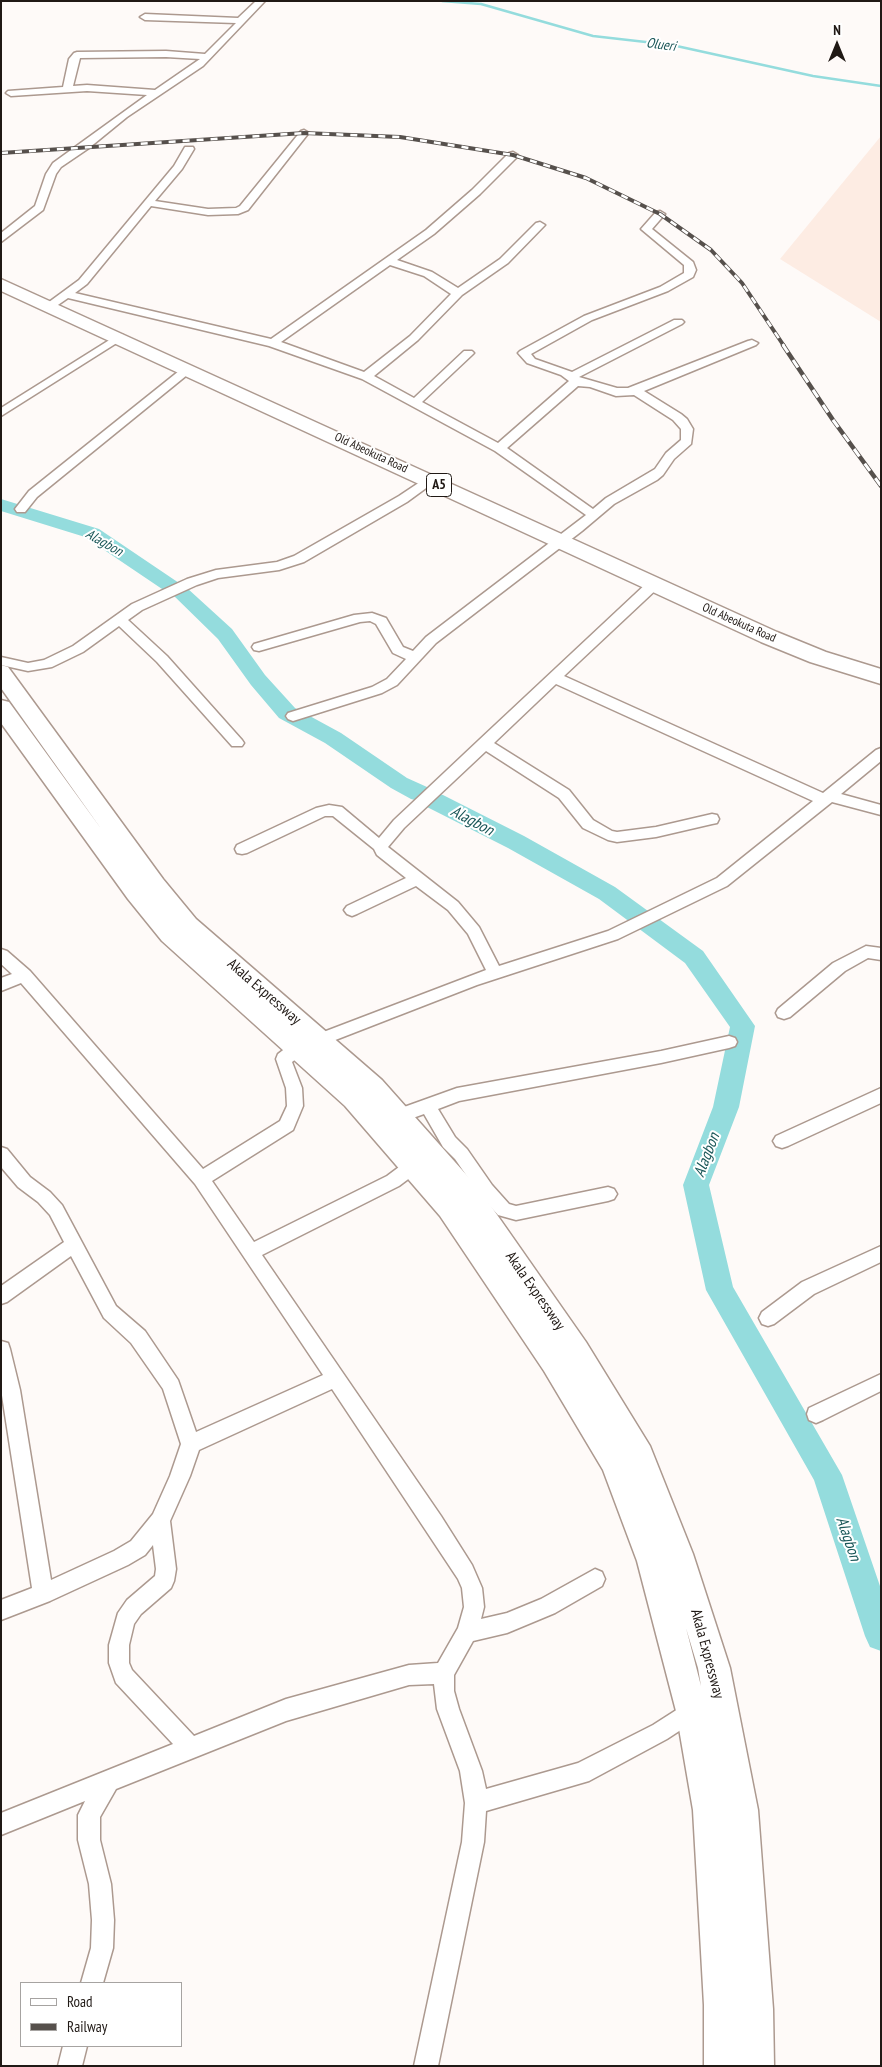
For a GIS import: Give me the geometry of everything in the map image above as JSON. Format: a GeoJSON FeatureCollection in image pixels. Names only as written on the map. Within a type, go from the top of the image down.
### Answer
{"type":"FeatureCollection","features":[{"type":"Feature","properties":{"kind":"highway","name":"Old Abeokuta Road"},"geometry":{"type":"LineString","coordinates":[[1,284],[59,300],[119,337],[769,637],[818,657],[881,677]]}},
{"type":"Feature","properties":{"kind":"main road","name":"Akala Expressway"},"geometry":{"type":"LineString","coordinates":[[1,672],[86,792],[188,925],[308,1044],[450,1208],[640,1456],[678,1554],[714,1668],[741,1810],[755,2009],[756,2066]]}},
{"type":"Feature","properties":{"kind":"main road","name":"Akala Expressway"},"geometry":{"type":"LineString","coordinates":[[1,707],[136,893],[170,935],[308,1044],[373,1087],[470,1196],[565,1356],[615,1464],[652,1561],[692,1712],[710,1810],[722,2005],[722,2066]]}},
{"type":"Feature","properties":{"kind":"street"},"geometry":{"type":"LineString","coordinates":[[1,239],[39,208],[51,174],[57,165],[208,56],[240,26],[240,21],[261,1]]}},
{"type":"Feature","properties":{"kind":"street"},"geometry":{"type":"LineString","coordinates":[[145,17],[240,21]]}},
{"type":"Feature","properties":{"kind":"street"},"geometry":{"type":"LineString","coordinates":[[68,88],[76,56],[166,54],[208,56]]}},
{"type":"Feature","properties":{"kind":"street"},"geometry":{"type":"LineString","coordinates":[[11,92],[30,93],[68,88],[158,93]]}},
{"type":"Feature","properties":{"kind":"street"},"geometry":{"type":"LineString","coordinates":[[149,203],[208,212],[238,211],[244,208],[304,134]]}},
{"type":"Feature","properties":{"kind":"street"},"geometry":{"type":"LineString","coordinates":[[59,300],[83,282],[178,167],[189,149]]}},
{"type":"Feature","properties":{"kind":"street"},"geometry":{"type":"LineString","coordinates":[[273,343],[436,226],[476,192],[513,155]]}},
{"type":"Feature","properties":{"kind":"street"},"geometry":{"type":"LineString","coordinates":[[660,214],[646,228],[689,264],[691,273],[680,281],[588,318],[524,354],[531,361],[574,379],[616,392],[636,391],[752,343]]}},
{"type":"Feature","properties":{"kind":"street"},"geometry":{"type":"LineString","coordinates":[[366,377],[414,338],[458,293],[504,260],[540,225]]}},
{"type":"Feature","properties":{"kind":"street"},"geometry":{"type":"LineString","coordinates":[[388,261],[428,274],[458,293]]}},
{"type":"Feature","properties":{"kind":"street"},"geometry":{"type":"LineString","coordinates":[[59,300],[273,343],[366,377],[499,448],[594,515]]}},
{"type":"Feature","properties":{"kind":"street"},"geometry":{"type":"LineString","coordinates":[[499,448],[574,379],[678,322]]}},
{"type":"Feature","properties":{"kind":"street"},"geometry":{"type":"LineString","coordinates":[[1,413],[119,337]]}},
{"type":"Feature","properties":{"kind":"street"},"geometry":{"type":"LineString","coordinates":[[415,403],[468,353]]}},
{"type":"Feature","properties":{"kind":"street"},"geometry":{"type":"LineString","coordinates":[[21,508],[33,494],[188,369]]}},
{"type":"Feature","properties":{"kind":"street"},"geometry":{"type":"LineString","coordinates":[[293,716],[386,686],[400,676],[431,640],[561,541],[610,501],[653,478],[660,472],[670,456],[687,441],[687,429],[683,422],[657,403],[636,391]]}},
{"type":"Feature","properties":{"kind":"street"},"geometry":{"type":"LineString","coordinates":[[1,661],[28,667],[47,664],[78,649],[137,607],[202,579],[216,574],[279,566],[299,559],[403,500],[430,480]]}},
{"type":"Feature","properties":{"kind":"street"},"geometry":{"type":"LineString","coordinates":[[381,847],[389,834],[399,824],[654,584]]}},
{"type":"Feature","properties":{"kind":"street"},"geometry":{"type":"LineString","coordinates":[[259,647],[359,618],[372,617],[381,621],[398,650],[416,658]]}},
{"type":"Feature","properties":{"kind":"street"},"geometry":{"type":"LineString","coordinates":[[120,620],[162,658],[237,743]]}},
{"type":"Feature","properties":{"kind":"street"},"geometry":{"type":"LineString","coordinates":[[554,677],[826,798],[881,810]]}},
{"type":"Feature","properties":{"kind":"street"},"geometry":{"type":"LineString","coordinates":[[484,743],[564,794],[588,824],[608,835],[617,837],[656,832],[712,818]]}},
{"type":"Feature","properties":{"kind":"street"},"geometry":{"type":"LineString","coordinates":[[201,1179],[287,1125],[295,1106],[294,1088],[284,1059],[308,1044],[495,973],[613,934],[722,882],[881,753]]}},
{"type":"Feature","properties":{"kind":"street"},"geometry":{"type":"LineString","coordinates":[[242,849],[329,810],[337,812],[381,847],[382,851],[453,906],[474,931],[495,973]]}},
{"type":"Feature","properties":{"kind":"street"},"geometry":{"type":"LineString","coordinates":[[352,910],[417,879]]}},
{"type":"Feature","properties":{"kind":"street"},"geometry":{"type":"LineString","coordinates":[[784,1013],[839,967],[866,952],[881,954]]}},
{"type":"Feature","properties":{"kind":"street"},"geometry":{"type":"LineString","coordinates":[[1,955],[24,975],[201,1179],[466,1572],[472,1588],[474,1607],[468,1632],[444,1673],[444,1691],[448,1709],[472,1770],[476,1803],[473,1842],[426,2066]]}},
{"type":"Feature","properties":{"kind":"street"},"geometry":{"type":"LineString","coordinates":[[1,986],[24,975]]}},
{"type":"Feature","properties":{"kind":"street"},"geometry":{"type":"LineString","coordinates":[[399,1116],[457,1096],[729,1042]]}},
{"type":"Feature","properties":{"kind":"street"},"geometry":{"type":"LineString","coordinates":[[782,1142],[881,1095]]}},
{"type":"Feature","properties":{"kind":"street"},"geometry":{"type":"LineString","coordinates":[[428,1106],[449,1142],[461,1154],[486,1190],[504,1210],[516,1213],[608,1194]]}},
{"type":"Feature","properties":{"kind":"street"},"geometry":{"type":"LineString","coordinates":[[1,1154],[24,1182],[44,1197],[56,1210],[110,1312],[138,1338],[171,1386],[191,1444],[180,1476],[160,1521],[138,1548],[121,1558],[43,1594],[1,1610]]}},
{"type":"Feature","properties":{"kind":"street"},"geometry":{"type":"LineString","coordinates":[[251,1252],[393,1181],[413,1166]]}},
{"type":"Feature","properties":{"kind":"street"},"geometry":{"type":"LineString","coordinates":[[1,1296],[50,1263],[74,1244]]}},
{"type":"Feature","properties":{"kind":"street"},"geometry":{"type":"LineString","coordinates":[[768,1318],[808,1288],[881,1254]]}},
{"type":"Feature","properties":{"kind":"street"},"geometry":{"type":"LineString","coordinates":[[1,1349],[10,1390],[43,1594]]}},
{"type":"Feature","properties":{"kind":"street"},"geometry":{"type":"LineString","coordinates":[[191,1444],[336,1378]]}},
{"type":"Feature","properties":{"kind":"street"},"geometry":{"type":"LineString","coordinates":[[816,1414],[881,1382]]}},
{"type":"Feature","properties":{"kind":"street"},"geometry":{"type":"LineString","coordinates":[[160,1521],[166,1569],[164,1581],[134,1607],[125,1620],[119,1645],[119,1663],[123,1676],[191,1748]]}},
{"type":"Feature","properties":{"kind":"street"},"geometry":{"type":"LineString","coordinates":[[468,1632],[507,1623],[548,1606],[596,1579]]}},
{"type":"Feature","properties":{"kind":"street"},"geometry":{"type":"LineString","coordinates":[[1,1824],[286,1710],[409,1675],[444,1673]]}},
{"type":"Feature","properties":{"kind":"street"},"geometry":{"type":"LineString","coordinates":[[476,1803],[581,1773],[660,1732],[692,1712]]}},
{"type":"Feature","properties":{"kind":"street"},"geometry":{"type":"LineString","coordinates":[[92,1982],[102,1948],[103,1920],[100,1884],[89,1840],[89,1815],[109,1780]]}},
{"type":"Feature","properties":{"kind":"street"},"geometry":{"type":"LineString","coordinates":[[70,2066],[75,2047]]}},
{"type":"Feature","properties":{"kind":"shaded area"},"geometry":{"type":"Polygon","coordinates":[[[881,136],[881,322],[780,259],[881,136]]]}},
{"type":"Feature","properties":{"kind":"waterway","name":"Olueri"},"geometry":{"type":"LineString","coordinates":[[442,1],[481,4],[593,36],[672,45],[813,76],[881,86]]}},
{"type":"Feature","properties":{"kind":"waterway","name":"Alagbon"},"geometry":{"type":"LineString","coordinates":[[1,505],[92,533],[172,587]]}},
{"type":"Feature","properties":{"kind":"waterway","name":"Alagbon"},"geometry":{"type":"LineString","coordinates":[[180,592],[225,634],[258,680],[287,713],[333,738],[399,783],[419,793]]}},
{"type":"Feature","properties":{"kind":"waterway","name":"Alagbon"},"geometry":{"type":"LineString","coordinates":[[435,801],[516,842],[607,893],[694,957],[743,1026],[726,1107],[696,1185],[720,1290],[827,1475],[881,1636]]}},
{"type":"Feature","properties":{"kind":"railway"},"geometry":{"type":"LineString","coordinates":[[1,153],[304,133],[400,137],[513,155],[586,178],[660,214],[711,250],[742,283],[784,346]]}},
{"type":"Feature","properties":{"kind":"railway"},"geometry":{"type":"LineString","coordinates":[[783,345],[833,420],[881,486]]}}]}
